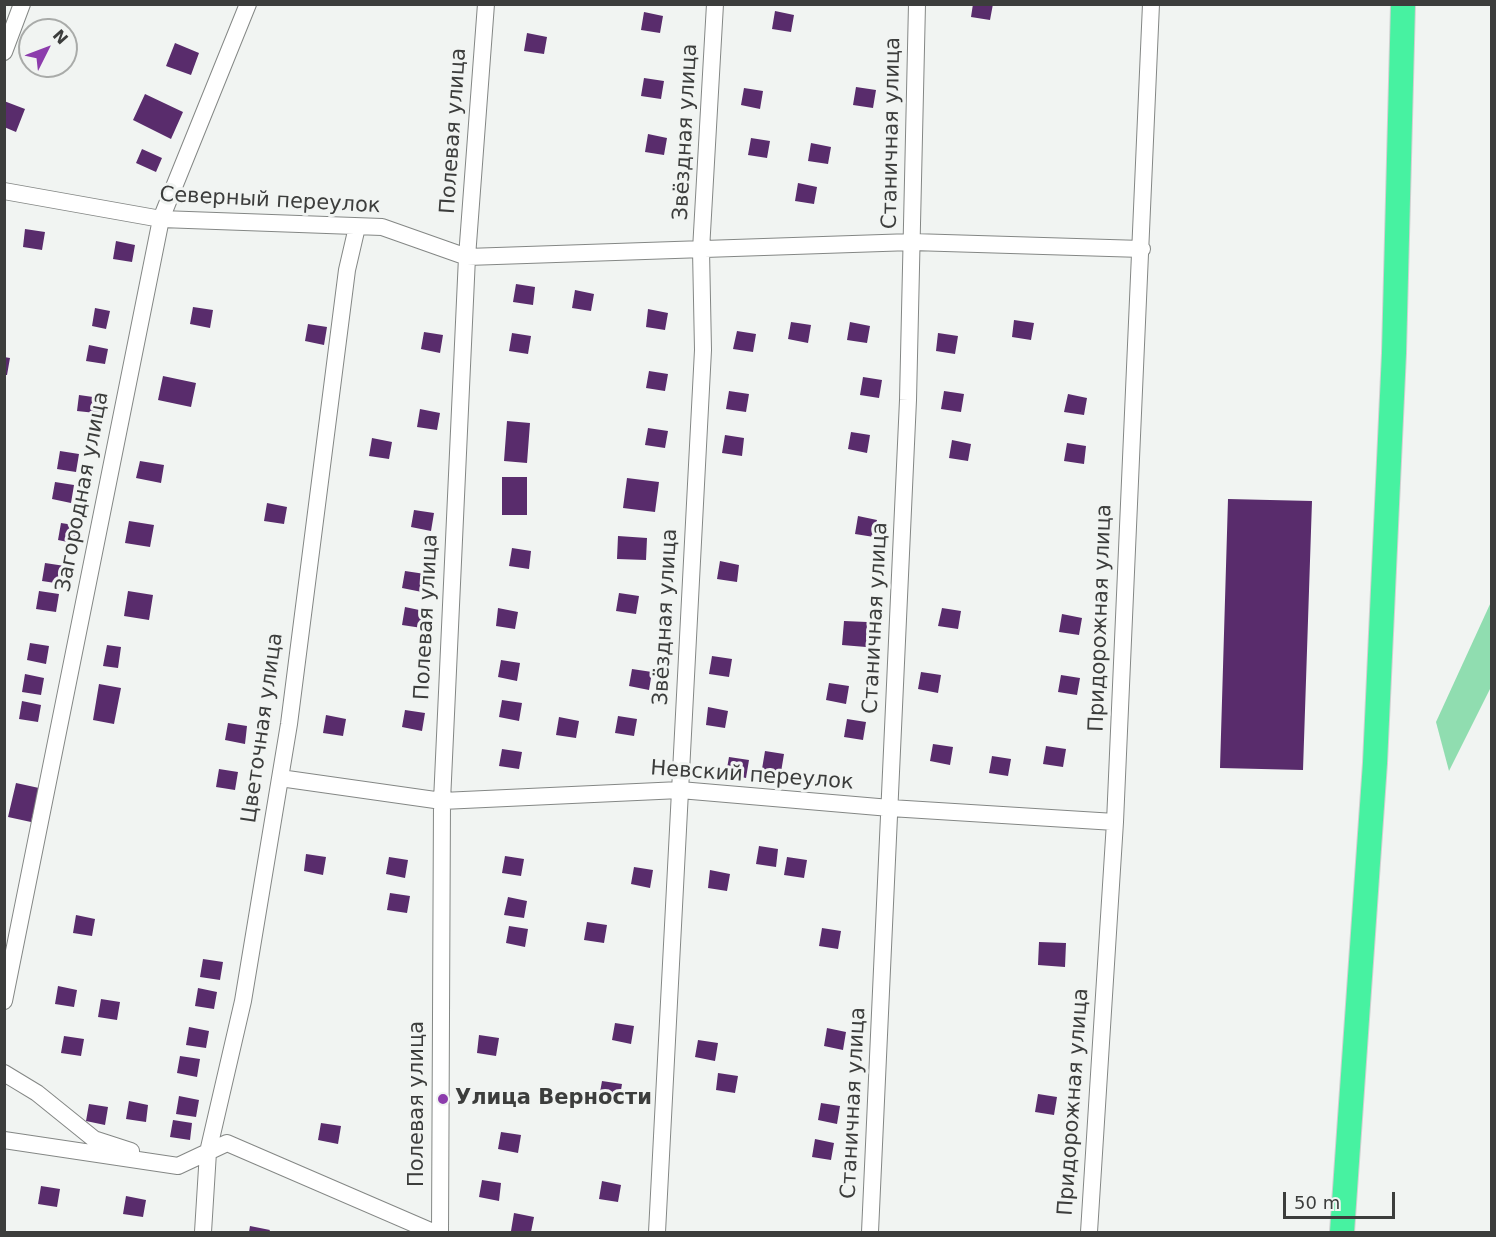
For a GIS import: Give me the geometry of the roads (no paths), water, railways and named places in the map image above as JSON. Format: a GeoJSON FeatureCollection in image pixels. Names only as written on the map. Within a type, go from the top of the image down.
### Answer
{"type":"FeatureCollection","features":[{"type":"Feature","properties":{"kind":"highway"},"geometry":{"type":"LineString","coordinates":[[1329,1233],[1346,1014],[1382,304],[1390,4]]}},
{"type":"Feature","properties":{"kind":"highway"},"geometry":{"type":"LineString","coordinates":[[1342,1233],[1376,763],[1394,352],[1403,4]]}},
{"type":"Feature","properties":{"kind":"street"},"geometry":{"type":"LineString","coordinates":[[4,51],[22,4]]}},
{"type":"Feature","properties":{"kind":"street","name":"Загородная улица"},"geometry":{"type":"LineString","coordinates":[[4,1001],[160,219],[248,4]]}},
{"type":"Feature","properties":{"kind":"street","name":"Полевая улица"},"geometry":{"type":"LineString","coordinates":[[440,1233],[441,801],[466,257],[486,4]]}},
{"type":"Feature","properties":{"kind":"street","name":"Звёздная улица"},"geometry":{"type":"LineString","coordinates":[[657,1233],[703,350],[702,250],[716,4]]}},
{"type":"Feature","properties":{"kind":"street","name":"Станичная улица"},"geometry":{"type":"LineString","coordinates":[[870,1233],[909,400],[917,4]]}},
{"type":"Feature","properties":{"kind":"street","name":"Придорожная улица"},"geometry":{"type":"LineString","coordinates":[[1089,1233],[1115,822],[1151,4]]}},
{"type":"Feature","properties":{"kind":"street","name":"Северный переулок"},"geometry":{"type":"LineString","coordinates":[[4,191],[160,219],[382,227],[466,257],[912,242],[1142,249]]}},
{"type":"Feature","properties":{"kind":"street","name":"Цветочная улица"},"geometry":{"type":"LineString","coordinates":[[202,1233],[208,1152],[243,1001],[280,778],[346,281],[357,227]]}},
{"type":"Feature","properties":{"kind":"street","name":"Невский переулок"},"geometry":{"type":"LineString","coordinates":[[280,778],[441,801],[680,790],[890,808],[1115,822]]}},
{"type":"Feature","properties":{"kind":"street"},"geometry":{"type":"LineString","coordinates":[[4,1073],[37,1093],[94,1139],[178,1166]]}},
{"type":"Feature","properties":{"kind":"street"},"geometry":{"type":"LineString","coordinates":[[4,1140],[178,1166],[227,1143],[433,1233]]}},
{"type":"Feature","properties":{"kind":"place","name":"Улица Верности"},"geometry":{"type":"Point","coordinates":[443,1099]}}]}
